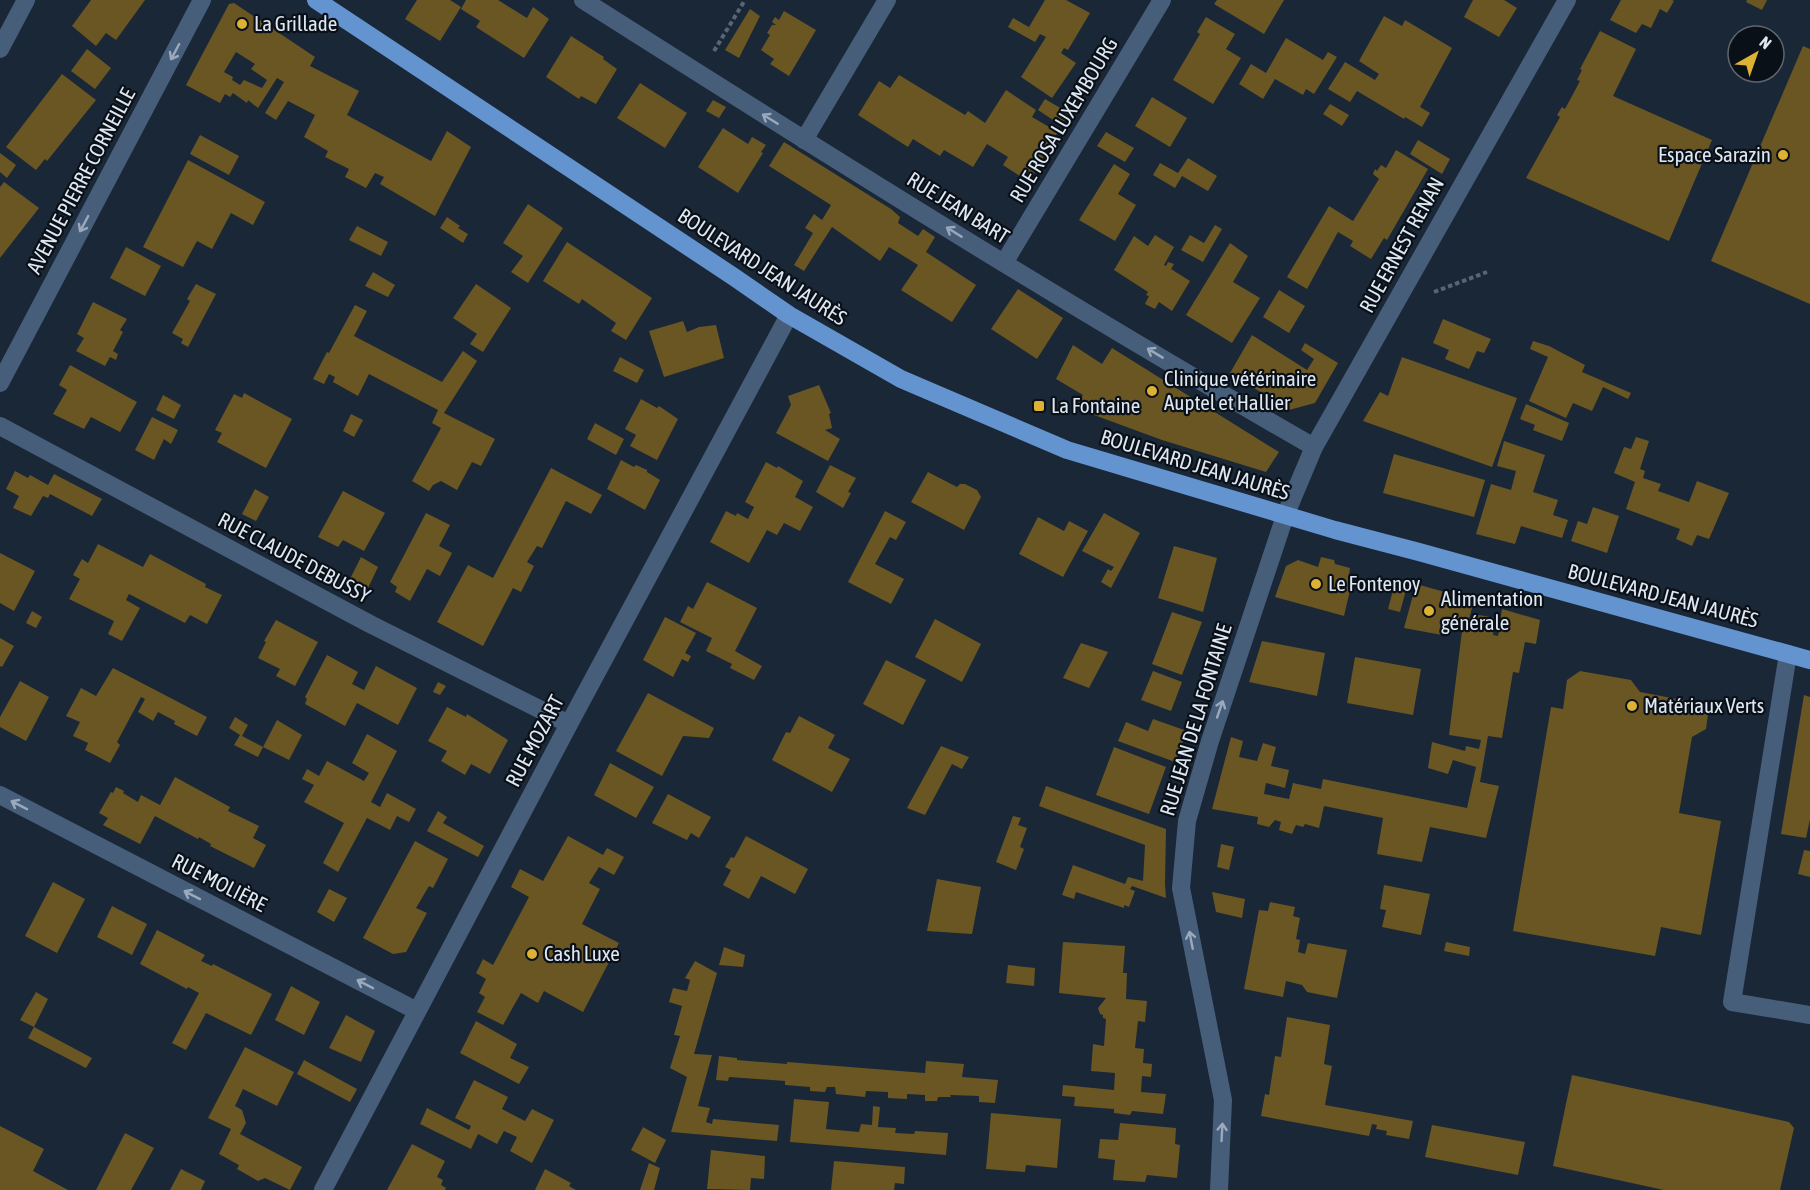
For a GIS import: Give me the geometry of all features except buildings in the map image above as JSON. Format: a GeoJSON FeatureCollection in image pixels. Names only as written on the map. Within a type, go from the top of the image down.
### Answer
{"type":"FeatureCollection","features":[{"type":"Feature","properties":{"kind":"main road","name":"BOULEVARD JEAN JAURÈS"},"geometry":{"type":"LineString","coordinates":[[316,0],[789,315],[901,379],[1067,450],[1285,516],[1810,660]]}},
{"type":"Feature","properties":{"kind":"street"},"geometry":{"type":"LineString","coordinates":[[0,49],[26,0]]}},
{"type":"Feature","properties":{"kind":"street","name":"AVENUE PIERRE CORNEILLE"},"geometry":{"type":"LineString","coordinates":[[0,383],[202,0]]}},
{"type":"Feature","properties":{"kind":"street","name":"RUE JEAN BART"},"geometry":{"type":"LineString","coordinates":[[583,0],[1004,263],[1314,447]]}},
{"type":"Feature","properties":{"kind":"street"},"geometry":{"type":"LineString","coordinates":[[804,140],[887,0]]}},
{"type":"Feature","properties":{"kind":"street","name":"RUE ROSA LUXEMBOURG"},"geometry":{"type":"LineString","coordinates":[[1004,263],[1162,0]]}},
{"type":"Feature","properties":{"kind":"street","name":"RUE ERNEST RENAN"},"geometry":{"type":"LineString","coordinates":[[1285,516],[1314,447],[1567,0]]}},
{"type":"Feature","properties":{"kind":"street","name":"RUE MOZART"},"geometry":{"type":"LineString","coordinates":[[323,1190],[569,724],[789,315]]}},
{"type":"Feature","properties":{"kind":"street","name":"RUE CLAUDE DEBUSSY"},"geometry":{"type":"LineString","coordinates":[[0,426],[360,618],[569,724]]}},
{"type":"Feature","properties":{"kind":"street","name":"RUE JEAN DE LA FONTAINE"},"geometry":{"type":"LineString","coordinates":[[1219,1190],[1223,1100],[1181,888],[1187,821],[1210,741],[1285,516]]}},
{"type":"Feature","properties":{"kind":"street"},"geometry":{"type":"LineString","coordinates":[[1788,654],[1732,1002],[1810,1015]]}},
{"type":"Feature","properties":{"kind":"street","name":"RUE MOLIÈRE"},"geometry":{"type":"LineString","coordinates":[[0,795],[417,1011]]}},
{"type":"Feature","properties":{"kind":"path"},"geometry":{"type":"LineString","coordinates":[[700,74],[745,0]]}},
{"type":"Feature","properties":{"kind":"path"},"geometry":{"type":"LineString","coordinates":[[1400,296],[1429,295],[1487,272]]}},
{"type":"Feature","properties":{"kind":"place","name":"La Grillade"},"geometry":{"type":"Point","coordinates":[242,24]}},
{"type":"Feature","properties":{"kind":"place","name":"Espace Sarazin"},"geometry":{"type":"Point","coordinates":[1783,155]}},
{"type":"Feature","properties":{"kind":"place","name":"Clinique vétérinaire Auptel et Hallier"},"geometry":{"type":"Point","coordinates":[1152,391]}},
{"type":"Feature","properties":{"kind":"place","name":"La Fontaine"},"geometry":{"type":"Point","coordinates":[1039,406]}},
{"type":"Feature","properties":{"kind":"place","name":"Le Fontenoy"},"geometry":{"type":"Point","coordinates":[1316,584]}},
{"type":"Feature","properties":{"kind":"place","name":"Alimentation générale"},"geometry":{"type":"Point","coordinates":[1429,611]}},
{"type":"Feature","properties":{"kind":"place","name":"Matériaux Verts"},"geometry":{"type":"Point","coordinates":[1632,706]}},
{"type":"Feature","properties":{"kind":"place","name":"Cash Luxe"},"geometry":{"type":"Point","coordinates":[532,954]}}]}
